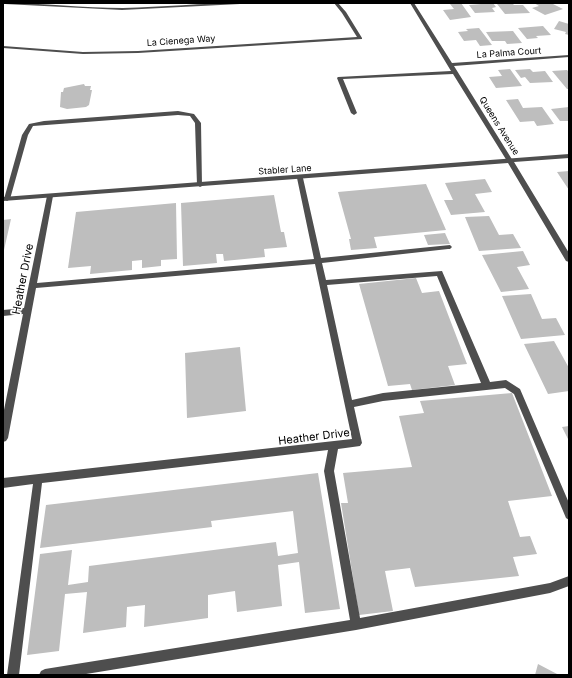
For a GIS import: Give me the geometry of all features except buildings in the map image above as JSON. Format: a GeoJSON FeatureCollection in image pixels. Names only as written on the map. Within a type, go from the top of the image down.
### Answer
{"type":"FeatureCollection","features":[{"type":"Feature","properties":{"kind":"street"},"geometry":{"type":"LineString","coordinates":[[4,3],[122,9],[240,3]]}},
{"type":"Feature","properties":{"kind":"street"},"geometry":{"type":"LineString","coordinates":[[84,8],[87,3]]}},
{"type":"Feature","properties":{"kind":"street","name":"La Cienega Way"},"geometry":{"type":"LineString","coordinates":[[3,47],[83,53],[138,52],[360,38],[344,12],[336,3]]}},
{"type":"Feature","properties":{"kind":"street","name":"Queens Avenue"},"geometry":{"type":"LineString","coordinates":[[412,3],[569,259]]}},
{"type":"Feature","properties":{"kind":"street","name":"La Palma Court"},"geometry":{"type":"LineString","coordinates":[[451,65],[569,56]]}},
{"type":"Feature","properties":{"kind":"street"},"geometry":{"type":"LineString","coordinates":[[354,113],[340,78],[455,72]]}},
{"type":"Feature","properties":{"kind":"street"},"geometry":{"type":"LineString","coordinates":[[5,199],[25,135],[31,126],[44,123],[178,113],[192,115],[198,123],[200,185]]}},
{"type":"Feature","properties":{"kind":"street","name":"Stabler Lane"},"geometry":{"type":"LineString","coordinates":[[5,199],[300,178],[569,156]]}},
{"type":"Feature","properties":{"kind":"street","name":"Heather Drive"},"geometry":{"type":"LineString","coordinates":[[3,483],[357,443],[300,178]]}},
{"type":"Feature","properties":{"kind":"street","name":"Heather Drive"},"geometry":{"type":"LineString","coordinates":[[3,438],[50,196]]}},
{"type":"Feature","properties":{"kind":"street"},"geometry":{"type":"LineString","coordinates":[[32,286],[318,261],[448,247]]}},
{"type":"Feature","properties":{"kind":"street"},"geometry":{"type":"LineString","coordinates":[[323,283],[439,273],[487,386]]}},
{"type":"Feature","properties":{"kind":"street"},"geometry":{"type":"LineString","coordinates":[[3,313],[28,311]]}},
{"type":"Feature","properties":{"kind":"street"},"geometry":{"type":"LineString","coordinates":[[349,404],[383,398],[506,384],[517,392],[569,515]]}},
{"type":"Feature","properties":{"kind":"street"},"geometry":{"type":"LineString","coordinates":[[334,445],[329,471],[356,624]]}},
{"type":"Feature","properties":{"kind":"street"},"geometry":{"type":"LineString","coordinates":[[13,675],[38,479]]}},
{"type":"Feature","properties":{"kind":"street"},"geometry":{"type":"LineString","coordinates":[[45,675],[356,624],[550,588],[569,581]]}}]}
